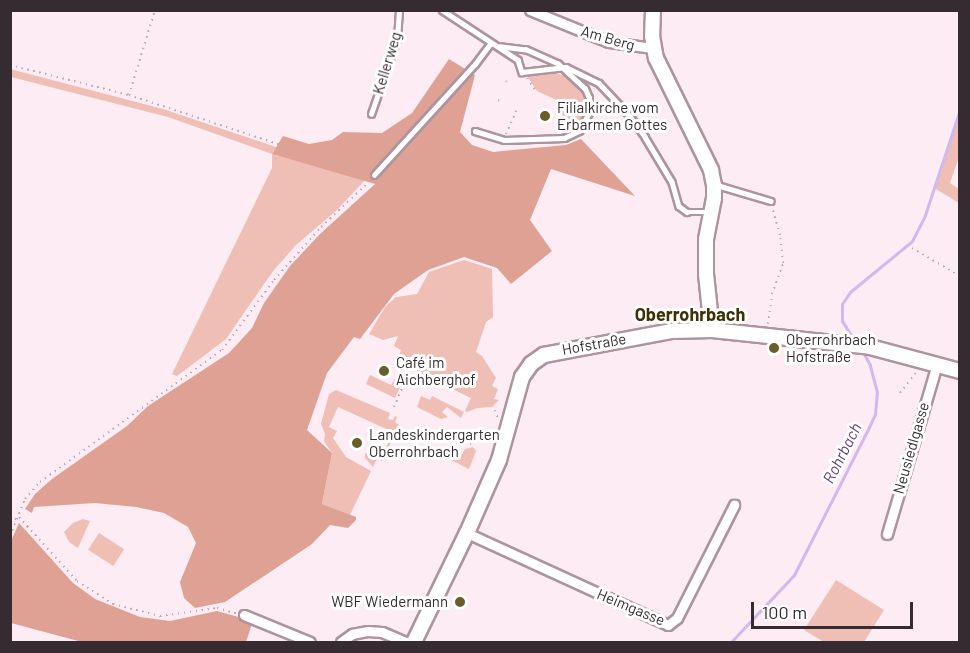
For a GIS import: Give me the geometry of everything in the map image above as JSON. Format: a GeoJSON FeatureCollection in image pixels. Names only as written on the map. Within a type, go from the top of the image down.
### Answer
{"type":"FeatureCollection","features":[{"type":"Feature","properties":{"kind":"main road"},"geometry":{"type":"LineString","coordinates":[[653,10],[653,48],[711,170],[714,185],[712,212],[706,239],[706,274],[712,330]]}},
{"type":"Feature","properties":{"kind":"main road","name":"Hofstraße"},"geometry":{"type":"LineString","coordinates":[[414,642],[467,533],[505,444],[519,385],[526,370],[536,359],[552,352],[671,331],[712,330],[870,347],[935,369],[960,371]]}},
{"type":"Feature","properties":{"kind":"street","name":"Am Berg"},"geometry":{"type":"LineString","coordinates":[[530,10],[609,42],[653,48]]}},
{"type":"Feature","properties":{"kind":"street","name":"Neusiedlgasse"},"geometry":{"type":"LineString","coordinates":[[887,534],[935,369]]}},
{"type":"Feature","properties":{"kind":"street","name":"Heimgasse"},"geometry":{"type":"LineString","coordinates":[[467,533],[668,625],[677,618],[734,505]]}},
{"type":"Feature","properties":{"kind":"street"},"geometry":{"type":"LineString","coordinates":[[244,615],[310,642]]}},
{"type":"Feature","properties":{"kind":"street"},"geometry":{"type":"LineString","coordinates":[[341,642],[356,632],[376,631],[406,642]]}},
{"type":"Feature","properties":{"kind":"lane","name":"Kellerweg"},"geometry":{"type":"LineString","coordinates":[[371,114],[397,39],[399,10]]}},
{"type":"Feature","properties":{"kind":"lane"},"geometry":{"type":"LineString","coordinates":[[442,10],[518,60],[522,72],[571,68],[600,83],[630,116],[669,174],[682,210],[712,212]]}},
{"type":"Feature","properties":{"kind":"lane"},"geometry":{"type":"LineString","coordinates":[[374,175],[475,64],[490,43]]}},
{"type":"Feature","properties":{"kind":"lane"},"geometry":{"type":"LineString","coordinates":[[475,131],[504,140],[564,138],[579,131],[589,113],[590,98],[582,85],[562,68],[531,52],[497,47]]}},
{"type":"Feature","properties":{"kind":"lane"},"geometry":{"type":"LineString","coordinates":[[714,185],[771,201]]}},
{"type":"Feature","properties":{"kind":"path"},"geometry":{"type":"LineString","coordinates":[[129,95],[155,10]]}},
{"type":"Feature","properties":{"kind":"path"},"geometry":{"type":"LineString","coordinates":[[10,65],[129,95],[374,175],[367,187],[321,227],[274,280],[222,350],[40,482],[25,499],[10,536]]}},
{"type":"Feature","properties":{"kind":"path"},"geometry":{"type":"LineString","coordinates":[[522,72],[535,90]]}},
{"type":"Feature","properties":{"kind":"path"},"geometry":{"type":"LineString","coordinates":[[504,140],[517,109]]}},
{"type":"Feature","properties":{"kind":"path"},"geometry":{"type":"LineString","coordinates":[[764,336],[772,294],[783,263],[780,235],[771,201]]}},
{"type":"Feature","properties":{"kind":"path"},"geometry":{"type":"LineString","coordinates":[[912,248],[960,276]]}},
{"type":"Feature","properties":{"kind":"path"},"geometry":{"type":"LineString","coordinates":[[900,393],[918,370],[935,369]]}},
{"type":"Feature","properties":{"kind":"path"},"geometry":{"type":"LineString","coordinates":[[394,407],[404,384]]}},
{"type":"Feature","properties":{"kind":"path"},"geometry":{"type":"LineString","coordinates":[[495,410],[498,420]]}},
{"type":"Feature","properties":{"kind":"path"},"geometry":{"type":"LineString","coordinates":[[435,453],[444,433]]}},
{"type":"Feature","properties":{"kind":"path"},"geometry":{"type":"LineString","coordinates":[[465,443],[475,444]]}},
{"type":"Feature","properties":{"kind":"path"},"geometry":{"type":"LineString","coordinates":[[10,514],[17,518],[77,581],[113,604],[160,616],[217,608],[244,615]]}},
{"type":"Feature","properties":{"kind":"shaded area"},"geometry":{"type":"Polygon","coordinates":[[[449,59],[475,75],[460,132],[472,145],[493,152],[566,145],[581,139],[635,196],[551,169],[530,220],[552,251],[511,284],[497,268],[464,257],[428,270],[394,294],[360,339],[354,337],[327,373],[307,430],[332,453],[322,504],[356,517],[356,520],[348,528],[330,525],[312,544],[225,602],[195,608],[184,598],[180,582],[196,543],[188,527],[164,513],[136,507],[95,503],[34,507],[32,513],[25,509],[35,494],[52,479],[127,426],[148,406],[229,353],[252,328],[264,303],[290,266],[320,234],[375,184],[272,154],[283,136],[309,144],[332,140],[343,132],[382,133],[412,113],[449,59]]]}},
{"type":"Feature","properties":{"kind":"shaded area"},"geometry":{"type":"Polygon","coordinates":[[[10,69],[163,109],[276,147],[272,154],[168,117],[11,77],[10,69]]]}},
{"type":"Feature","properties":{"kind":"shaded area"},"geometry":{"type":"Polygon","coordinates":[[[551,72],[567,76],[581,88],[587,100],[583,120],[579,127],[568,134],[561,134],[561,127],[566,120],[559,109],[561,102],[537,91],[527,76],[551,72]]]}},
{"type":"Feature","properties":{"kind":"shaded area"},"geometry":{"type":"Polygon","coordinates":[[[959,113],[959,157],[950,183],[959,189],[959,203],[934,188],[959,113]]]}},
{"type":"Feature","properties":{"kind":"shaded area"},"geometry":{"type":"Polygon","coordinates":[[[272,154],[365,180],[338,209],[296,245],[273,271],[226,339],[177,376],[172,374],[272,168],[272,154]]]}},
{"type":"Feature","properties":{"kind":"shaded area"},"geometry":{"type":"Polygon","coordinates":[[[464,260],[492,269],[493,317],[486,322],[476,352],[482,356],[496,378],[492,386],[498,389],[494,399],[499,400],[492,407],[477,408],[467,412],[465,411],[471,398],[396,362],[401,350],[394,346],[398,336],[383,340],[369,334],[385,307],[396,297],[417,294],[429,272],[464,260]]]}},
{"type":"Feature","properties":{"kind":"shaded area"},"geometry":{"type":"Polygon","coordinates":[[[370,375],[391,385],[395,379],[402,383],[395,398],[366,384],[370,375]]]}},
{"type":"Feature","properties":{"kind":"shaded area","name":"Landeskindergarten Oberrohrbach"},"geometry":{"type":"Polygon","coordinates":[[[336,390],[390,413],[388,419],[393,420],[395,416],[397,417],[395,422],[399,425],[382,461],[377,459],[373,467],[365,458],[365,453],[372,456],[375,449],[384,452],[393,432],[338,407],[329,427],[337,431],[333,438],[346,457],[371,471],[350,515],[322,504],[332,453],[324,441],[325,434],[321,424],[329,394],[336,390]]]}},
{"type":"Feature","properties":{"kind":"shaded area"},"geometry":{"type":"Polygon","coordinates":[[[421,396],[430,400],[432,396],[464,412],[461,418],[447,407],[442,412],[448,417],[441,419],[417,407],[421,396]]]}},
{"type":"Feature","properties":{"kind":"shaded area"},"geometry":{"type":"Polygon","coordinates":[[[440,446],[461,456],[465,449],[473,447],[476,451],[469,469],[437,453],[440,446]]]}},
{"type":"Feature","properties":{"kind":"shaded area"},"geometry":{"type":"Polygon","coordinates":[[[83,519],[90,521],[78,548],[69,542],[64,532],[73,523],[83,519]]]}},
{"type":"Feature","properties":{"kind":"shaded area"},"geometry":{"type":"Polygon","coordinates":[[[19,523],[73,583],[95,599],[140,617],[170,621],[217,611],[253,621],[246,642],[82,642],[11,623],[10,543],[19,523]]]}},
{"type":"Feature","properties":{"kind":"shaded area"},"geometry":{"type":"Polygon","coordinates":[[[99,533],[124,549],[113,566],[88,550],[99,533]]]}},
{"type":"Feature","properties":{"kind":"shaded area"},"geometry":{"type":"Polygon","coordinates":[[[836,580],[884,610],[864,642],[824,642],[804,630],[836,580]]]}},
{"type":"Feature","properties":{"kind":"waterway","name":"Rohrbach"},"geometry":{"type":"LineString","coordinates":[[854,340],[842,321],[842,304],[850,292],[912,241],[925,215],[960,109]]}},
{"type":"Feature","properties":{"kind":"waterway","name":"Rohrbach"},"geometry":{"type":"LineString","coordinates":[[731,642],[794,575],[875,414],[877,392],[870,365],[862,350]]}},
{"type":"Feature","properties":{"kind":"place","name":"Filialkirche vom Erbarmen Gottes"},"geometry":{"type":"Point","coordinates":[545,116]}},
{"type":"Feature","properties":{"kind":"place","name":"Oberrohrbach Hofstraße"},"geometry":{"type":"Point","coordinates":[774,348]}},
{"type":"Feature","properties":{"kind":"place","name":"Café im Aichberghof"},"geometry":{"type":"Point","coordinates":[384,371]}},
{"type":"Feature","properties":{"kind":"place","name":"Landeskindergarten Oberrohrbach"},"geometry":{"type":"Point","coordinates":[357,443]}},
{"type":"Feature","properties":{"kind":"place","name":"WBF Wiedermann"},"geometry":{"type":"Point","coordinates":[460,602]}},
{"type":"Feature","properties":{"kind":"district","name":"Oberrohrbach"},"geometry":{"type":"Point","coordinates":[690,314]}}]}
